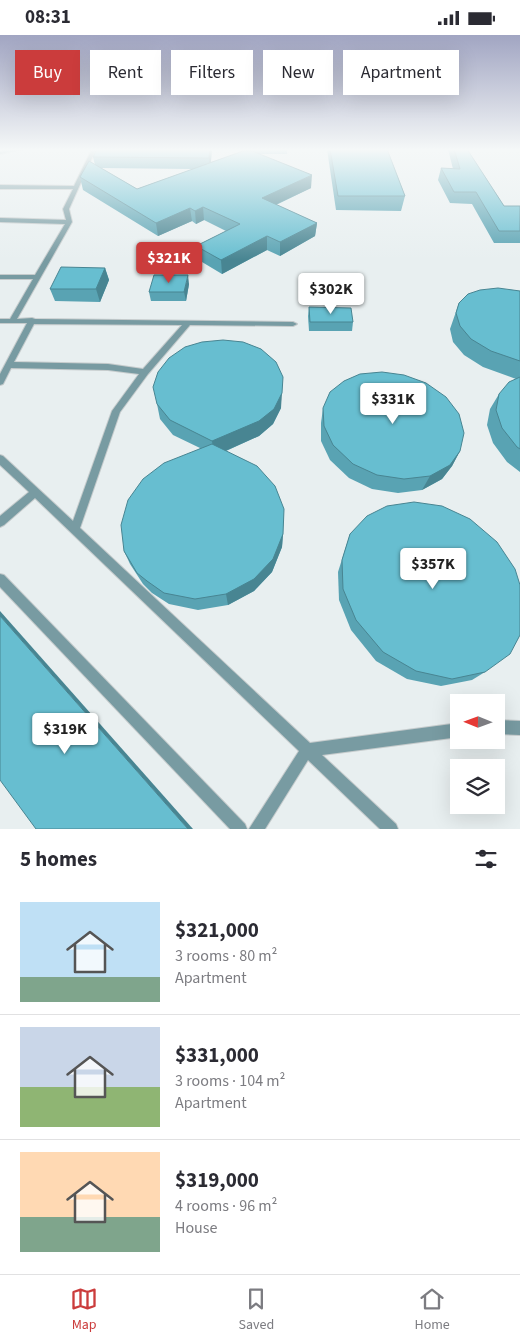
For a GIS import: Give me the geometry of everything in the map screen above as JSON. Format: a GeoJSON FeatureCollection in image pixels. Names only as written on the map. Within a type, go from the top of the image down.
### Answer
{"type":"FeatureCollection","features":[{"type":"Feature","properties":{"kind":"lane"},"geometry":{"type":"LineString","coordinates":[[0,187],[76,188],[66,209],[69,222],[12,321]]}},
{"type":"Feature","properties":{"kind":"lane"},"geometry":{"type":"LineString","coordinates":[[0,220],[69,222]]}},
{"type":"Feature","properties":{"kind":"lane"},"geometry":{"type":"LineString","coordinates":[[0,277],[38,277]]}},
{"type":"Feature","properties":{"kind":"lane"},"geometry":{"type":"LineString","coordinates":[[0,321],[293,324]]}},
{"type":"Feature","properties":{"kind":"lane"},"geometry":{"type":"LineString","coordinates":[[0,382],[32,321]]}},
{"type":"Feature","properties":{"kind":"lane"},"geometry":{"type":"LineString","coordinates":[[74,529],[116,411],[145,372],[188,323]]}},
{"type":"Feature","properties":{"kind":"lane"},"geometry":{"type":"LineString","coordinates":[[9,365],[108,367],[145,372]]}},
{"type":"Feature","properties":{"kind":"lane"},"geometry":{"type":"LineString","coordinates":[[0,459],[391,829]]}},
{"type":"Feature","properties":{"kind":"lane"},"geometry":{"type":"LineString","coordinates":[[0,522],[36,492]]}},
{"type":"Feature","properties":{"kind":"lane"},"geometry":{"type":"LineString","coordinates":[[0,579],[240,829]]}},
{"type":"Feature","properties":{"kind":"lane"},"geometry":{"type":"LineString","coordinates":[[505,727],[520,728]]}},
{"type":"Feature","properties":{"kind":"lane"},"geometry":{"type":"LineString","coordinates":[[256,829],[307,750],[450,731]]}},
{"type":"Feature","properties":{"kind":"building"},"geometry":{"type":"Polygon","coordinates":[[[95,186],[132,186],[137,189],[145,186],[288,186],[262,198],[317,223],[280,242],[267,236],[221,260],[196,246],[240,224],[203,207],[195,211],[190,208],[156,223],[95,186]]]}},
{"type":"Feature","properties":{"kind":"building"},"geometry":{"type":"Polygon","coordinates":[[[336,186],[401,186],[405,196],[338,196],[336,186]]]}},
{"type":"Feature","properties":{"kind":"building"},"geometry":{"type":"Polygon","coordinates":[[[451,186],[491,186],[504,206],[520,206],[520,231],[499,231],[476,192],[454,192],[451,186]]]}},
{"type":"Feature","properties":{"kind":"building"},"geometry":{"type":"Polygon","coordinates":[[[61,267],[105,268],[96,289],[50,289],[61,267]]]}},
{"type":"Feature","properties":{"kind":"building"},"geometry":{"type":"Polygon","coordinates":[[[154,275],[188,275],[184,292],[149,292],[154,275]]]}},
{"type":"Feature","properties":{"kind":"building"},"geometry":{"type":"Polygon","coordinates":[[[498,288],[520,291],[520,361],[491,351],[471,339],[460,326],[456,313],[459,303],[468,294],[480,290],[498,288]]]}},
{"type":"Feature","properties":{"kind":"building"},"geometry":{"type":"Polygon","coordinates":[[[309,307],[351,308],[353,322],[310,322],[309,307]]]}},
{"type":"Feature","properties":{"kind":"building"},"geometry":{"type":"Polygon","coordinates":[[[223,340],[243,342],[261,349],[276,362],[283,377],[282,393],[274,409],[259,421],[212,441],[170,420],[157,404],[153,387],[158,372],[169,358],[185,347],[202,342],[223,340]]]}},
{"type":"Feature","properties":{"kind":"building"},"geometry":{"type":"Polygon","coordinates":[[[382,372],[404,375],[426,383],[446,397],[459,414],[464,433],[460,451],[450,465],[430,476],[404,479],[377,475],[353,464],[333,445],[324,426],[323,408],[330,392],[344,381],[360,374],[382,372]]]}},
{"type":"Feature","properties":{"kind":"building"},"geometry":{"type":"Polygon","coordinates":[[[520,377],[520,449],[502,428],[496,410],[499,394],[509,382],[520,377]]]}},
{"type":"Feature","properties":{"kind":"building"},"geometry":{"type":"Polygon","coordinates":[[[212,444],[257,466],[275,486],[284,509],[283,534],[273,559],[254,579],[226,594],[195,599],[164,593],[137,573],[124,551],[121,525],[128,500],[143,479],[164,463],[212,444]]]}},
{"type":"Feature","properties":{"kind":"building"},"geometry":{"type":"Polygon","coordinates":[[[414,502],[442,506],[470,519],[497,542],[515,569],[520,585],[520,635],[510,654],[485,672],[452,679],[416,671],[383,652],[356,620],[343,589],[342,560],[350,534],[367,516],[387,506],[414,502]]]}},
{"type":"Feature","properties":{"kind":"building"},"geometry":{"type":"Polygon","coordinates":[[[0,616],[188,829],[36,829],[0,780],[0,616]]]}}]}
